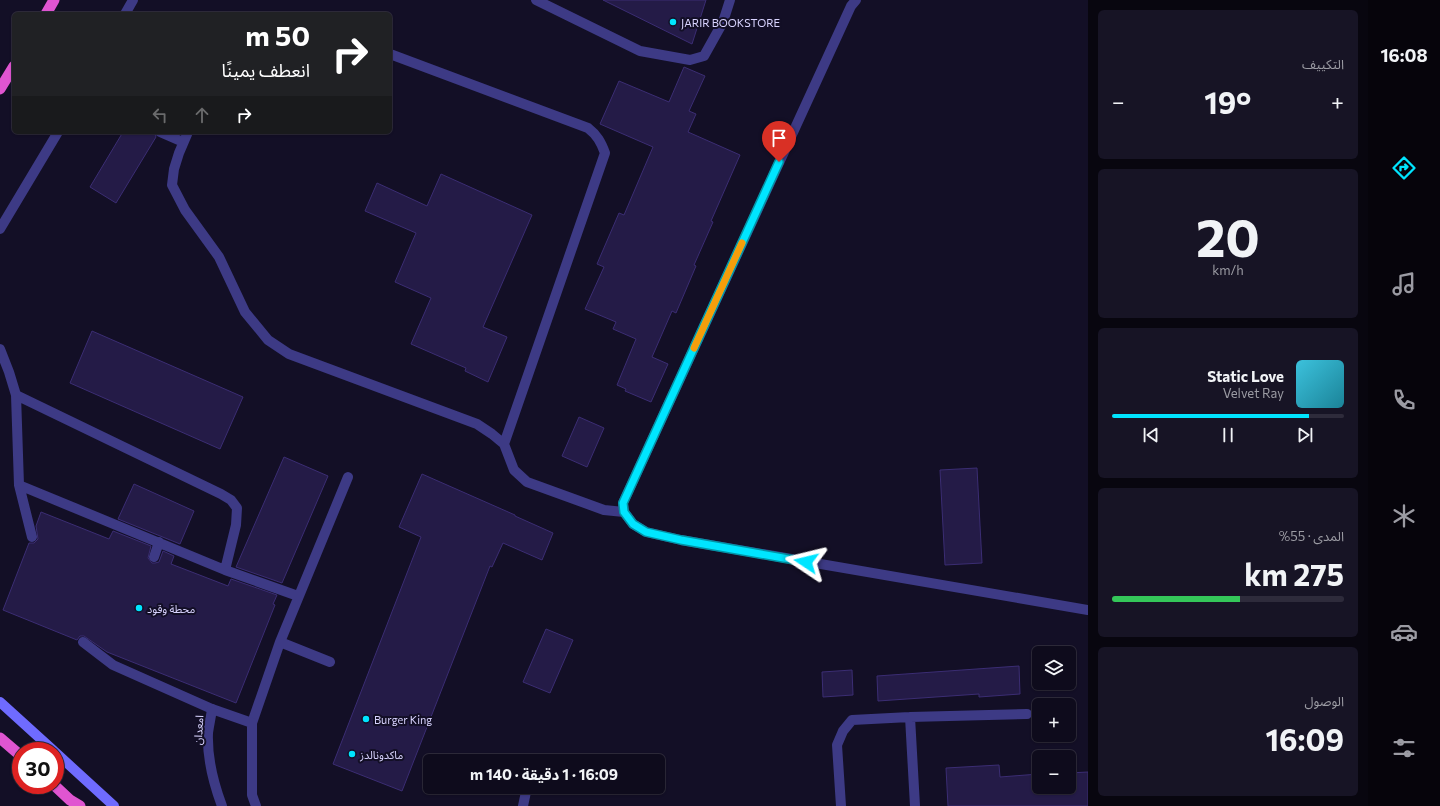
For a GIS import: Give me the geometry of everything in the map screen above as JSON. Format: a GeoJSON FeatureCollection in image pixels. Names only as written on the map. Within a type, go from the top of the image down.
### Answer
{"type":"FeatureCollection","features":[{"type":"Feature","properties":{"kind":"highway"},"geometry":{"type":"LineString","coordinates":[[47,12],[54,0]]}},
{"type":"Feature","properties":{"kind":"highway"},"geometry":{"type":"LineString","coordinates":[[0,89],[12,69]]}},
{"type":"Feature","properties":{"kind":"highway"},"geometry":{"type":"LineString","coordinates":[[0,738],[12,748]]}},
{"type":"Feature","properties":{"kind":"highway"},"geometry":{"type":"LineString","coordinates":[[64,794],[80,806]]}},
{"type":"Feature","properties":{"kind":"main road"},"geometry":{"type":"LineString","coordinates":[[0,702],[45,742]]}},
{"type":"Feature","properties":{"kind":"main road"},"geometry":{"type":"LineString","coordinates":[[64,759],[114,806]]}},
{"type":"Feature","properties":{"kind":"street"},"geometry":{"type":"LineString","coordinates":[[126,12],[133,0]]}},
{"type":"Feature","properties":{"kind":"street"},"geometry":{"type":"LineString","coordinates":[[536,0],[640,51],[690,60],[704,56],[724,22],[730,0]]}},
{"type":"Feature","properties":{"kind":"street"},"geometry":{"type":"LineString","coordinates":[[856,0],[851,6],[623,503],[624,512],[633,524],[646,532],[681,540],[1088,610]]}},
{"type":"Feature","properties":{"kind":"street"},"geometry":{"type":"LineString","coordinates":[[392,55],[588,128],[597,136],[605,153],[504,444]]}},
{"type":"Feature","properties":{"kind":"street"},"geometry":{"type":"LineString","coordinates":[[0,229],[57,134]]}},
{"type":"Feature","properties":{"kind":"street"},"geometry":{"type":"LineString","coordinates":[[165,134],[183,142]]}},
{"type":"Feature","properties":{"kind":"street"},"geometry":{"type":"LineString","coordinates":[[187,134],[174,169],[172,185],[185,210],[218,257],[245,312],[268,340],[289,354],[477,424],[504,444],[514,470],[527,482],[604,510],[624,512]]}},
{"type":"Feature","properties":{"kind":"street"},"geometry":{"type":"LineString","coordinates":[[0,349],[16,395],[20,485],[32,537]]}},
{"type":"Feature","properties":{"kind":"street"},"geometry":{"type":"LineString","coordinates":[[0,361],[9,372]]}},
{"type":"Feature","properties":{"kind":"street"},"geometry":{"type":"LineString","coordinates":[[16,395],[231,500],[237,508],[236,525],[225,570]]}},
{"type":"Feature","properties":{"kind":"street"},"geometry":{"type":"LineString","coordinates":[[256,806],[252,795],[252,723],[280,642],[348,477]]}},
{"type":"Feature","properties":{"kind":"street"},"geometry":{"type":"LineString","coordinates":[[20,485],[225,570],[298,596]]}},
{"type":"Feature","properties":{"kind":"street"},"geometry":{"type":"LineString","coordinates":[[154,557],[159,542]]}},
{"type":"Feature","properties":{"kind":"street"},"geometry":{"type":"LineString","coordinates":[[83,642],[115,660],[212,709]]}},
{"type":"Feature","properties":{"kind":"street"},"geometry":{"type":"LineString","coordinates":[[280,642],[330,662]]}},
{"type":"Feature","properties":{"kind":"street","name":"امعدان"},"geometry":{"type":"LineString","coordinates":[[222,806],[214,783],[209,758],[208,733],[212,709],[252,723]]}},
{"type":"Feature","properties":{"kind":"street"},"geometry":{"type":"LineString","coordinates":[[842,806],[837,745],[843,731],[852,720],[1027,714]]}},
{"type":"Feature","properties":{"kind":"street"},"geometry":{"type":"LineString","coordinates":[[910,717],[915,806]]}},
{"type":"Feature","properties":{"kind":"street"},"geometry":{"type":"LineString","coordinates":[[523,806],[526,794]]}},
{"type":"Feature","properties":{"kind":"building","name":"JARIR BOOKSTORE"},"geometry":{"type":"Polygon","coordinates":[[[603,0],[706,0],[692,44],[603,0]]]}},
{"type":"Feature","properties":{"kind":"building"},"geometry":{"type":"Polygon","coordinates":[[[684,67],[705,76],[689,111],[696,114],[688,132],[740,155],[711,221],[713,222],[694,265],[696,266],[676,313],[672,311],[652,357],[668,364],[651,402],[625,391],[626,389],[617,385],[636,339],[613,329],[616,322],[585,309],[604,267],[597,264],[619,213],[624,215],[653,147],[600,124],[619,81],[669,102],[684,67]]]}},
{"type":"Feature","properties":{"kind":"building"},"geometry":{"type":"Polygon","coordinates":[[[122,134],[155,134],[156,137],[116,203],[90,187],[122,134]]]}},
{"type":"Feature","properties":{"kind":"building"},"geometry":{"type":"Polygon","coordinates":[[[441,174],[532,215],[483,327],[507,337],[488,382],[465,371],[466,368],[411,344],[431,298],[395,282],[416,233],[365,211],[377,183],[427,206],[441,174]]]}},
{"type":"Feature","properties":{"kind":"building"},"geometry":{"type":"Polygon","coordinates":[[[92,331],[243,397],[220,449],[70,383],[92,331]]]}},
{"type":"Feature","properties":{"kind":"building"},"geometry":{"type":"Polygon","coordinates":[[[579,417],[604,428],[587,467],[562,456],[579,417]]]}},
{"type":"Feature","properties":{"kind":"building"},"geometry":{"type":"Polygon","coordinates":[[[284,457],[328,476],[282,583],[236,567],[284,457]]]}},
{"type":"Feature","properties":{"kind":"building"},"geometry":{"type":"Polygon","coordinates":[[[977,468],[982,563],[945,565],[940,470],[977,468]]]}},
{"type":"Feature","properties":{"kind":"building"},"geometry":{"type":"Polygon","coordinates":[[[422,474],[553,533],[542,560],[503,543],[492,567],[490,566],[402,791],[333,764],[421,537],[399,527],[422,474]]]}},
{"type":"Feature","properties":{"kind":"building"},"geometry":{"type":"Polygon","coordinates":[[[134,484],[194,511],[180,544],[118,519],[134,484]]]}},
{"type":"Feature","properties":{"kind":"building","name":"محطة وقود"},"geometry":{"type":"Polygon","coordinates":[[[41,512],[109,539],[113,531],[151,546],[148,558],[152,563],[159,562],[163,551],[174,556],[171,564],[228,586],[231,579],[277,595],[273,604],[275,605],[236,703],[107,652],[84,636],[80,636],[77,640],[3,610],[29,543],[34,543],[38,539],[36,526],[41,512]]]}},
{"type":"Feature","properties":{"kind":"building"},"geometry":{"type":"Polygon","coordinates":[[[546,629],[573,640],[550,693],[523,682],[546,629]]]}},
{"type":"Feature","properties":{"kind":"building"},"geometry":{"type":"Polygon","coordinates":[[[1019,666],[1020,694],[979,697],[979,694],[878,701],[877,676],[1019,666]]]}},
{"type":"Feature","properties":{"kind":"building"},"geometry":{"type":"Polygon","coordinates":[[[852,670],[853,695],[823,697],[822,672],[852,670]]]}},
{"type":"Feature","properties":{"kind":"building"},"geometry":{"type":"Polygon","coordinates":[[[999,765],[1000,777],[1032,775],[1032,794],[1076,794],[1076,773],[1088,772],[1088,806],[948,806],[946,768],[999,765]]]}},
{"type":"Feature","properties":{"kind":"slow traffic"},"geometry":{"type":"LineString","coordinates":[[694,348],[742,243]]}},
{"type":"Feature","properties":{"kind":"place","name":"JARIR BOOKSTORE"},"geometry":{"type":"Point","coordinates":[673,22]}},
{"type":"Feature","properties":{"kind":"place","name":"محطة وقود"},"geometry":{"type":"Point","coordinates":[139,608]}},
{"type":"Feature","properties":{"kind":"place","name":"Burger King"},"geometry":{"type":"Point","coordinates":[366,719]}},
{"type":"Feature","properties":{"kind":"place","name":"ماكدونالدز"},"geometry":{"type":"Point","coordinates":[352,754]}},
{"type":"Feature","properties":{"kind":"route"},"geometry":{"type":"LineString","coordinates":[[779,162],[623,503],[624,512],[633,524],[646,532],[681,540],[806,562]]}}]}
